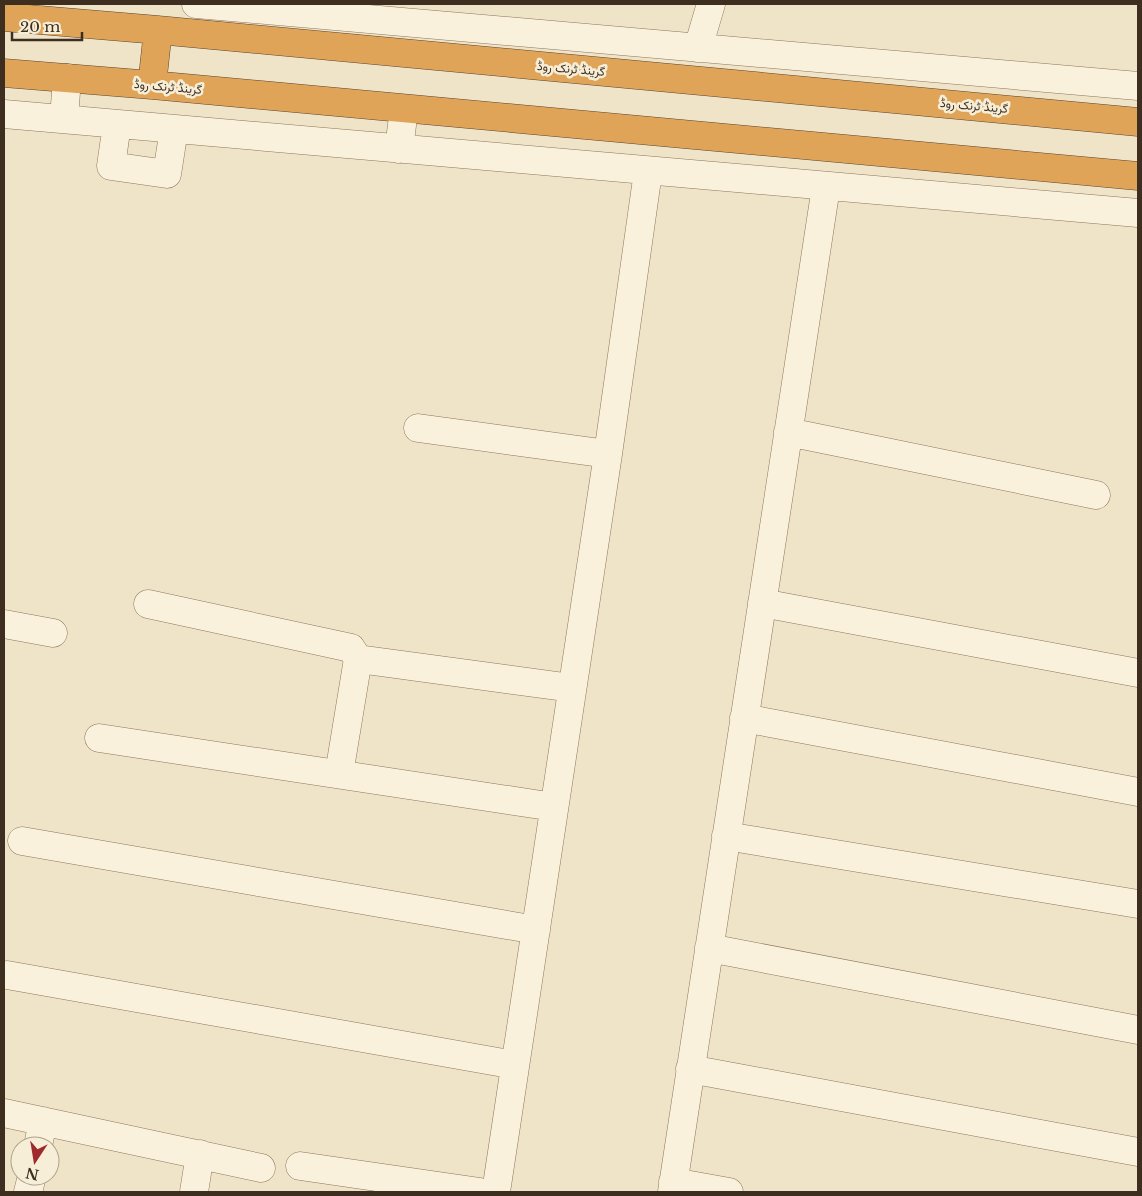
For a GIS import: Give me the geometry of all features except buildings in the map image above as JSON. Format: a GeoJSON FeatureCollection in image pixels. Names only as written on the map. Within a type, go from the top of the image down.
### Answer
{"type":"FeatureCollection","features":[{"type":"Feature","properties":{"kind":"highway","name":"گرینڈ ٹرنک روڈ"},"geometry":{"type":"LineString","coordinates":[[4,17],[1138,122]]}},
{"type":"Feature","properties":{"kind":"highway"},"geometry":{"type":"LineString","coordinates":[[152,85],[158,30]]}},
{"type":"Feature","properties":{"kind":"highway","name":"گرینڈ ٹرنک روڈ"},"geometry":{"type":"LineString","coordinates":[[4,74],[152,85],[1138,176]]}},
{"type":"Feature","properties":{"kind":"street"},"geometry":{"type":"LineString","coordinates":[[196,4],[442,14],[698,48],[1138,86]]}},
{"type":"Feature","properties":{"kind":"street"},"geometry":{"type":"LineString","coordinates":[[698,48],[711,4]]}},
{"type":"Feature","properties":{"kind":"street"},"geometry":{"type":"LineString","coordinates":[[64,119],[68,78]]}},
{"type":"Feature","properties":{"kind":"street"},"geometry":{"type":"LineString","coordinates":[[399,149],[404,109]]}},
{"type":"Feature","properties":{"kind":"street"},"geometry":{"type":"LineString","coordinates":[[4,114],[648,172],[1138,213]]}},
{"type":"Feature","properties":{"kind":"street"},"geometry":{"type":"LineString","coordinates":[[117,124],[111,166],[167,174],[174,129]]}},
{"type":"Feature","properties":{"kind":"street"},"geometry":{"type":"LineString","coordinates":[[496,1192],[608,454],[648,172]]}},
{"type":"Feature","properties":{"kind":"street"},"geometry":{"type":"LineString","coordinates":[[729,1192],[672,1187],[826,187]]}},
{"type":"Feature","properties":{"kind":"street"},"geometry":{"type":"LineString","coordinates":[[418,428],[608,454]]}},
{"type":"Feature","properties":{"kind":"street"},"geometry":{"type":"LineString","coordinates":[[788,432],[1096,495]]}},
{"type":"Feature","properties":{"kind":"street"},"geometry":{"type":"LineString","coordinates":[[762,603],[1138,673]]}},
{"type":"Feature","properties":{"kind":"street"},"geometry":{"type":"LineString","coordinates":[[148,604],[351,648],[358,659],[339,774]]}},
{"type":"Feature","properties":{"kind":"street"},"geometry":{"type":"LineString","coordinates":[[4,624],[54,633]]}},
{"type":"Feature","properties":{"kind":"street"},"geometry":{"type":"LineString","coordinates":[[358,659],[572,688]]}},
{"type":"Feature","properties":{"kind":"street"},"geometry":{"type":"LineString","coordinates":[[744,718],[1138,792]]}},
{"type":"Feature","properties":{"kind":"street"},"geometry":{"type":"LineString","coordinates":[[99,738],[554,807]]}},
{"type":"Feature","properties":{"kind":"street"},"geometry":{"type":"LineString","coordinates":[[726,836],[1138,904]]}},
{"type":"Feature","properties":{"kind":"street"},"geometry":{"type":"LineString","coordinates":[[22,840],[536,930]]}},
{"type":"Feature","properties":{"kind":"street"},"geometry":{"type":"LineString","coordinates":[[709,948],[1138,1030]]}},
{"type":"Feature","properties":{"kind":"street"},"geometry":{"type":"LineString","coordinates":[[7,975],[515,1066]]}},
{"type":"Feature","properties":{"kind":"street"},"geometry":{"type":"LineString","coordinates":[[690,1069],[1138,1152]]}},
{"type":"Feature","properties":{"kind":"street"},"geometry":{"type":"LineString","coordinates":[[4,1113],[40,1133],[200,1154],[261,1168]]}},
{"type":"Feature","properties":{"kind":"street"},"geometry":{"type":"LineString","coordinates":[[194,1192],[200,1154]]}},
{"type":"Feature","properties":{"kind":"street"},"geometry":{"type":"LineString","coordinates":[[300,1166],[480,1192]]}}]}
